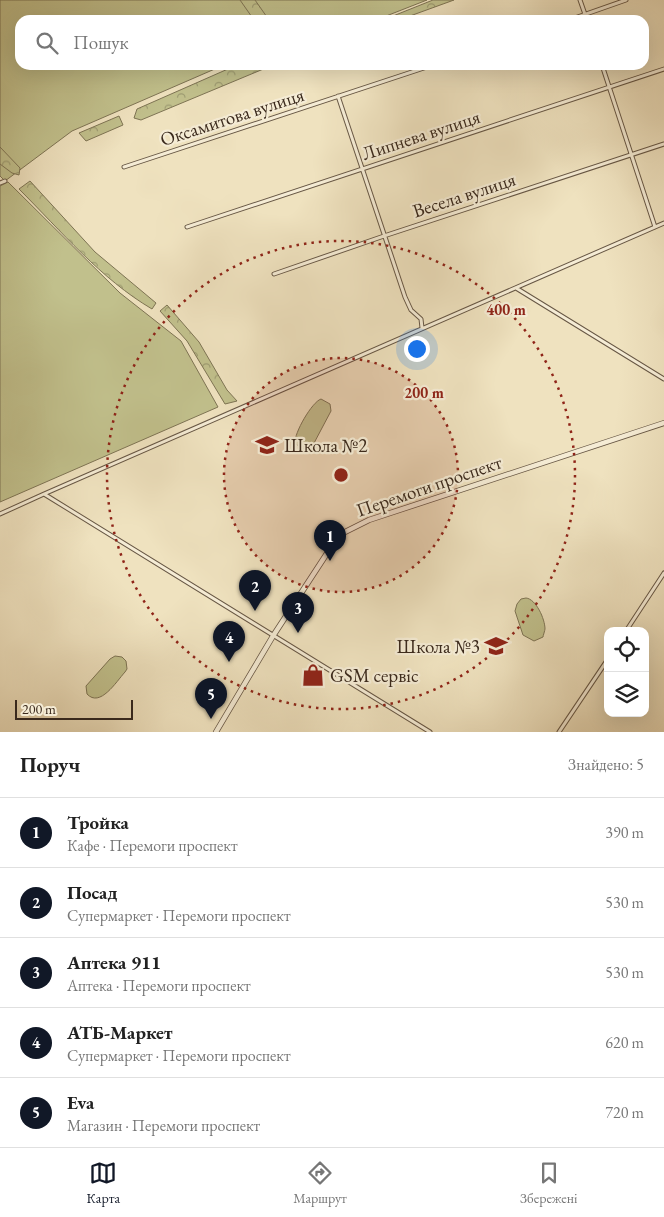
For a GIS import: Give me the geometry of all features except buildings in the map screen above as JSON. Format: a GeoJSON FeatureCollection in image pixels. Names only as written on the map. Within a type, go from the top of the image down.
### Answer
{"type":"FeatureCollection","features":[{"type":"Feature","properties":{"kind":"street"},"geometry":{"type":"LineString","coordinates":[[580,0],[585,15],[626,0]]}},
{"type":"Feature","properties":{"kind":"street","name":"Липнева вулиця"},"geometry":{"type":"LineString","coordinates":[[187,227],[664,69]]}},
{"type":"Feature","properties":{"kind":"street","name":"Оксамитова вулиця"},"geometry":{"type":"LineString","coordinates":[[124,167],[418,70]]}},
{"type":"Feature","properties":{"kind":"street"},"geometry":{"type":"LineString","coordinates":[[604,70],[655,227]]}},
{"type":"Feature","properties":{"kind":"street"},"geometry":{"type":"LineString","coordinates":[[338,96],[405,297],[412,310],[421,319],[422,328]]}},
{"type":"Feature","properties":{"kind":"street","name":"Весела вулиця"},"geometry":{"type":"LineString","coordinates":[[274,274],[664,144]]}},
{"type":"Feature","properties":{"kind":"street"},"geometry":{"type":"LineString","coordinates":[[0,183],[5,181]]}},
{"type":"Feature","properties":{"kind":"street"},"geometry":{"type":"LineString","coordinates":[[0,514],[664,223]]}},
{"type":"Feature","properties":{"kind":"street"},"geometry":{"type":"LineString","coordinates":[[516,288],[664,379]]}},
{"type":"Feature","properties":{"kind":"street","name":"Перемоги проспект"},"geometry":{"type":"LineString","coordinates":[[216,732],[273,636],[339,535],[369,520],[664,424]]}},
{"type":"Feature","properties":{"kind":"street"},"geometry":{"type":"LineString","coordinates":[[44,494],[430,732]]}},
{"type":"Feature","properties":{"kind":"street"},"geometry":{"type":"LineString","coordinates":[[629,627],[664,573]]}},
{"type":"Feature","properties":{"kind":"street"},"geometry":{"type":"LineString","coordinates":[[560,732],[604,665]]}},
{"type":"Feature","properties":{"kind":"green space"},"geometry":{"type":"Polygon","coordinates":[[[0,0],[427,0],[389,15],[15,15],[15,70],[212,70],[72,131],[5,181],[0,176],[0,0]]]}},
{"type":"Feature","properties":{"kind":"green space"},"geometry":{"type":"Polygon","coordinates":[[[240,0],[255,0],[266,15],[250,15],[240,0]]]}},
{"type":"Feature","properties":{"kind":"green space"},"geometry":{"type":"Polygon","coordinates":[[[433,0],[454,0],[413,15],[396,15],[433,0]]]}},
{"type":"Feature","properties":{"kind":"green space"},"geometry":{"type":"Polygon","coordinates":[[[226,70],[261,70],[141,120],[134,118],[137,109],[226,70]]]}},
{"type":"Feature","properties":{"kind":"green space"},"geometry":{"type":"Polygon","coordinates":[[[119,116],[123,125],[86,141],[79,133],[119,116]]]}},
{"type":"Feature","properties":{"kind":"green space"},"geometry":{"type":"Polygon","coordinates":[[[0,147],[20,168],[19,175],[12,173],[0,164],[0,147]]]}},
{"type":"Feature","properties":{"kind":"green space"},"geometry":{"type":"Polygon","coordinates":[[[30,181],[95,252],[156,303],[152,309],[133,297],[99,269],[19,189],[30,181]]]}},
{"type":"Feature","properties":{"kind":"green space"},"geometry":{"type":"Polygon","coordinates":[[[8,182],[120,293],[181,341],[218,407],[0,502],[0,186],[8,182]]]}},
{"type":"Feature","properties":{"kind":"green space"},"geometry":{"type":"Polygon","coordinates":[[[167,305],[199,342],[227,390],[237,401],[225,404],[187,341],[160,311],[167,305]]]}},
{"type":"Feature","properties":{"kind":"green space"},"geometry":{"type":"Polygon","coordinates":[[[321,399],[330,404],[331,411],[313,445],[309,449],[302,449],[295,443],[297,432],[313,406],[321,399]]]}},
{"type":"Feature","properties":{"kind":"green space"},"geometry":{"type":"Polygon","coordinates":[[[521,599],[530,599],[536,606],[542,615],[545,625],[543,637],[534,641],[523,635],[515,611],[521,599]]]}},
{"type":"Feature","properties":{"kind":"green space"},"geometry":{"type":"Polygon","coordinates":[[[115,656],[122,657],[126,661],[127,669],[108,692],[102,696],[97,698],[87,694],[86,686],[110,659],[115,656]]]}},
{"type":"Feature","properties":{"kind":"place","name":"Школа №2"},"geometry":{"type":"Point","coordinates":[267,445]}},
{"type":"Feature","properties":{"kind":"place","name":"Тройка"},"geometry":{"type":"Point","coordinates":[330,561]}},
{"type":"Feature","properties":{"kind":"place","name":"Посад"},"geometry":{"type":"Point","coordinates":[255,611]}},
{"type":"Feature","properties":{"kind":"place","name":"Аптека 911"},"geometry":{"type":"Point","coordinates":[298,633]}},
{"type":"Feature","properties":{"kind":"place","name":"Школа №3"},"geometry":{"type":"Point","coordinates":[496,646]}},
{"type":"Feature","properties":{"kind":"place","name":"АТБ-Маркет"},"geometry":{"type":"Point","coordinates":[229,662]}},
{"type":"Feature","properties":{"kind":"place","name":"GSM сервіс"},"geometry":{"type":"Point","coordinates":[313,675]}},
{"type":"Feature","properties":{"kind":"place","name":"Eva"},"geometry":{"type":"Point","coordinates":[211,719]}}]}
